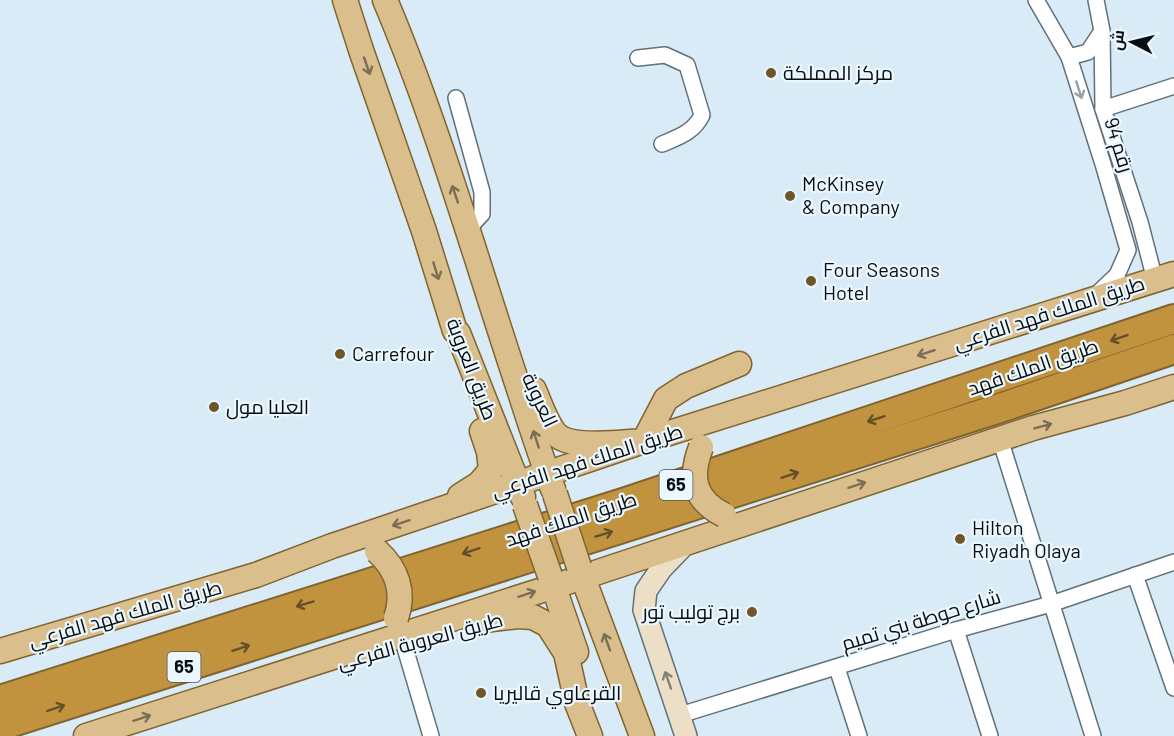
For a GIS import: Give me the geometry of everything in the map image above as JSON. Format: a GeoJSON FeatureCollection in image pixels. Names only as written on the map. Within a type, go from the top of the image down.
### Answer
{"type":"FeatureCollection","features":[{"type":"Feature","properties":{"kind":"highway","name":"طريق الملك فهد"},"geometry":{"type":"LineString","coordinates":[[0,700],[615,505],[1174,319]]}},
{"type":"Feature","properties":{"kind":"highway","name":"طريق الملك فهد"},"geometry":{"type":"LineString","coordinates":[[0,726],[997,408],[1174,349]]}},
{"type":"Feature","properties":{"kind":"main road","name":"طريق العروبة"},"geometry":{"type":"LineString","coordinates":[[345,0],[424,231],[455,331],[458,333],[522,494],[606,736]]}},
{"type":"Feature","properties":{"kind":"main road","name":"طريق العروبة"},"geometry":{"type":"LineString","coordinates":[[385,0],[468,229],[581,572],[642,736]]}},
{"type":"Feature","properties":{"kind":"main road"},"geometry":{"type":"LineString","coordinates":[[396,0],[399,34]]}},
{"type":"Feature","properties":{"kind":"main road","name":"طريق الملك فهد الفرعي"},"geometry":{"type":"LineString","coordinates":[[0,651],[256,575],[332,546],[434,512],[522,494],[551,484],[644,441],[1164,277]]}},
{"type":"Feature","properties":{"kind":"main road","name":"العروبة"},"geometry":{"type":"LineString","coordinates":[[496,319],[519,355],[555,434],[568,441],[582,444],[644,441]]}},
{"type":"Feature","properties":{"kind":"main road"},"geometry":{"type":"LineString","coordinates":[[434,512],[479,484],[491,470],[489,452],[459,366],[455,331]]}},
{"type":"Feature","properties":{"kind":"main road"},"geometry":{"type":"LineString","coordinates":[[644,441],[666,399],[686,386],[739,364]]}},
{"type":"Feature","properties":{"kind":"main road"},"geometry":{"type":"LineString","coordinates":[[285,672],[552,581],[686,543],[1000,439],[1125,404],[1174,387]]}},
{"type":"Feature","properties":{"kind":"main road"},"geometry":{"type":"LineString","coordinates":[[740,412],[717,429],[701,447],[695,461],[694,476],[697,489],[711,508],[724,515],[770,514]]}},
{"type":"Feature","properties":{"kind":"main road"},"geometry":{"type":"LineString","coordinates":[[86,736],[367,646],[389,630],[400,606],[397,578],[385,558],[368,547],[256,575]]}},
{"type":"Feature","properties":{"kind":"main road"},"geometry":{"type":"LineString","coordinates":[[562,610],[566,653],[583,672]]}},
{"type":"Feature","properties":{"kind":"main road","name":"طريق العروبة الفرعي"},"geometry":{"type":"LineString","coordinates":[[285,672],[337,666],[405,648],[486,620],[518,616],[533,617],[548,625],[566,653],[577,703],[590,736]]}},
{"type":"Feature","properties":{"kind":"street","name":"رقم 94"},"geometry":{"type":"LineString","coordinates":[[1036,0],[1069,57],[1128,250],[1117,276],[1092,298]]}},
{"type":"Feature","properties":{"kind":"street","name":"رقم 94"},"geometry":{"type":"LineString","coordinates":[[1096,0],[1102,31],[1103,109],[1140,222],[1164,277]]}},
{"type":"Feature","properties":{"kind":"street"},"geometry":{"type":"LineString","coordinates":[[1069,57],[1088,52],[1102,31]]}},
{"type":"Feature","properties":{"kind":"street"},"geometry":{"type":"LineString","coordinates":[[639,58],[666,56],[687,65],[702,115],[695,128],[662,144]]}},
{"type":"Feature","properties":{"kind":"street"},"geometry":{"type":"LineString","coordinates":[[1103,109],[1174,86]]}},
{"type":"Feature","properties":{"kind":"street"},"geometry":{"type":"LineString","coordinates":[[456,98],[482,192],[482,214],[468,229]]}},
{"type":"Feature","properties":{"kind":"street"},"geometry":{"type":"LineString","coordinates":[[1103,164],[1114,171],[1128,210],[1140,222]]}},
{"type":"Feature","properties":{"kind":"street"},"geometry":{"type":"LineString","coordinates":[[1000,439],[1093,736]]}},
{"type":"Feature","properties":{"kind":"street"},"geometry":{"type":"LineString","coordinates":[[686,543],[661,569],[646,591],[644,610],[686,736]]}},
{"type":"Feature","properties":{"kind":"street","name":"شارع حوطة بني تميم"},"geometry":{"type":"LineString","coordinates":[[680,715],[956,630],[1051,604],[1174,562]]}},
{"type":"Feature","properties":{"kind":"street"},"geometry":{"type":"LineString","coordinates":[[1135,575],[1174,688]]}},
{"type":"Feature","properties":{"kind":"street"},"geometry":{"type":"LineString","coordinates":[[956,630],[990,736]]}},
{"type":"Feature","properties":{"kind":"street"},"geometry":{"type":"LineString","coordinates":[[405,648],[431,736]]}},
{"type":"Feature","properties":{"kind":"street"},"geometry":{"type":"LineString","coordinates":[[837,668],[859,736]]}},
{"type":"Feature","properties":{"kind":"place","name":"مركز المملكة"},"geometry":{"type":"Point","coordinates":[771,73]}},
{"type":"Feature","properties":{"kind":"place","name":"McKinsey & Company"},"geometry":{"type":"Point","coordinates":[790,196]}},
{"type":"Feature","properties":{"kind":"place","name":"Four Seasons Hotel"},"geometry":{"type":"Point","coordinates":[811,281]}},
{"type":"Feature","properties":{"kind":"place","name":"Carrefour"},"geometry":{"type":"Point","coordinates":[340,354]}},
{"type":"Feature","properties":{"kind":"place","name":"العليا مول"},"geometry":{"type":"Point","coordinates":[214,407]}},
{"type":"Feature","properties":{"kind":"place","name":"Hilton Riyadh Olaya"},"geometry":{"type":"Point","coordinates":[960,539]}},
{"type":"Feature","properties":{"kind":"place","name":"برج توليب تور"},"geometry":{"type":"Point","coordinates":[752,612]}},
{"type":"Feature","properties":{"kind":"place","name":"القرعاوي قاليريا"},"geometry":{"type":"Point","coordinates":[481,693]}}]}
